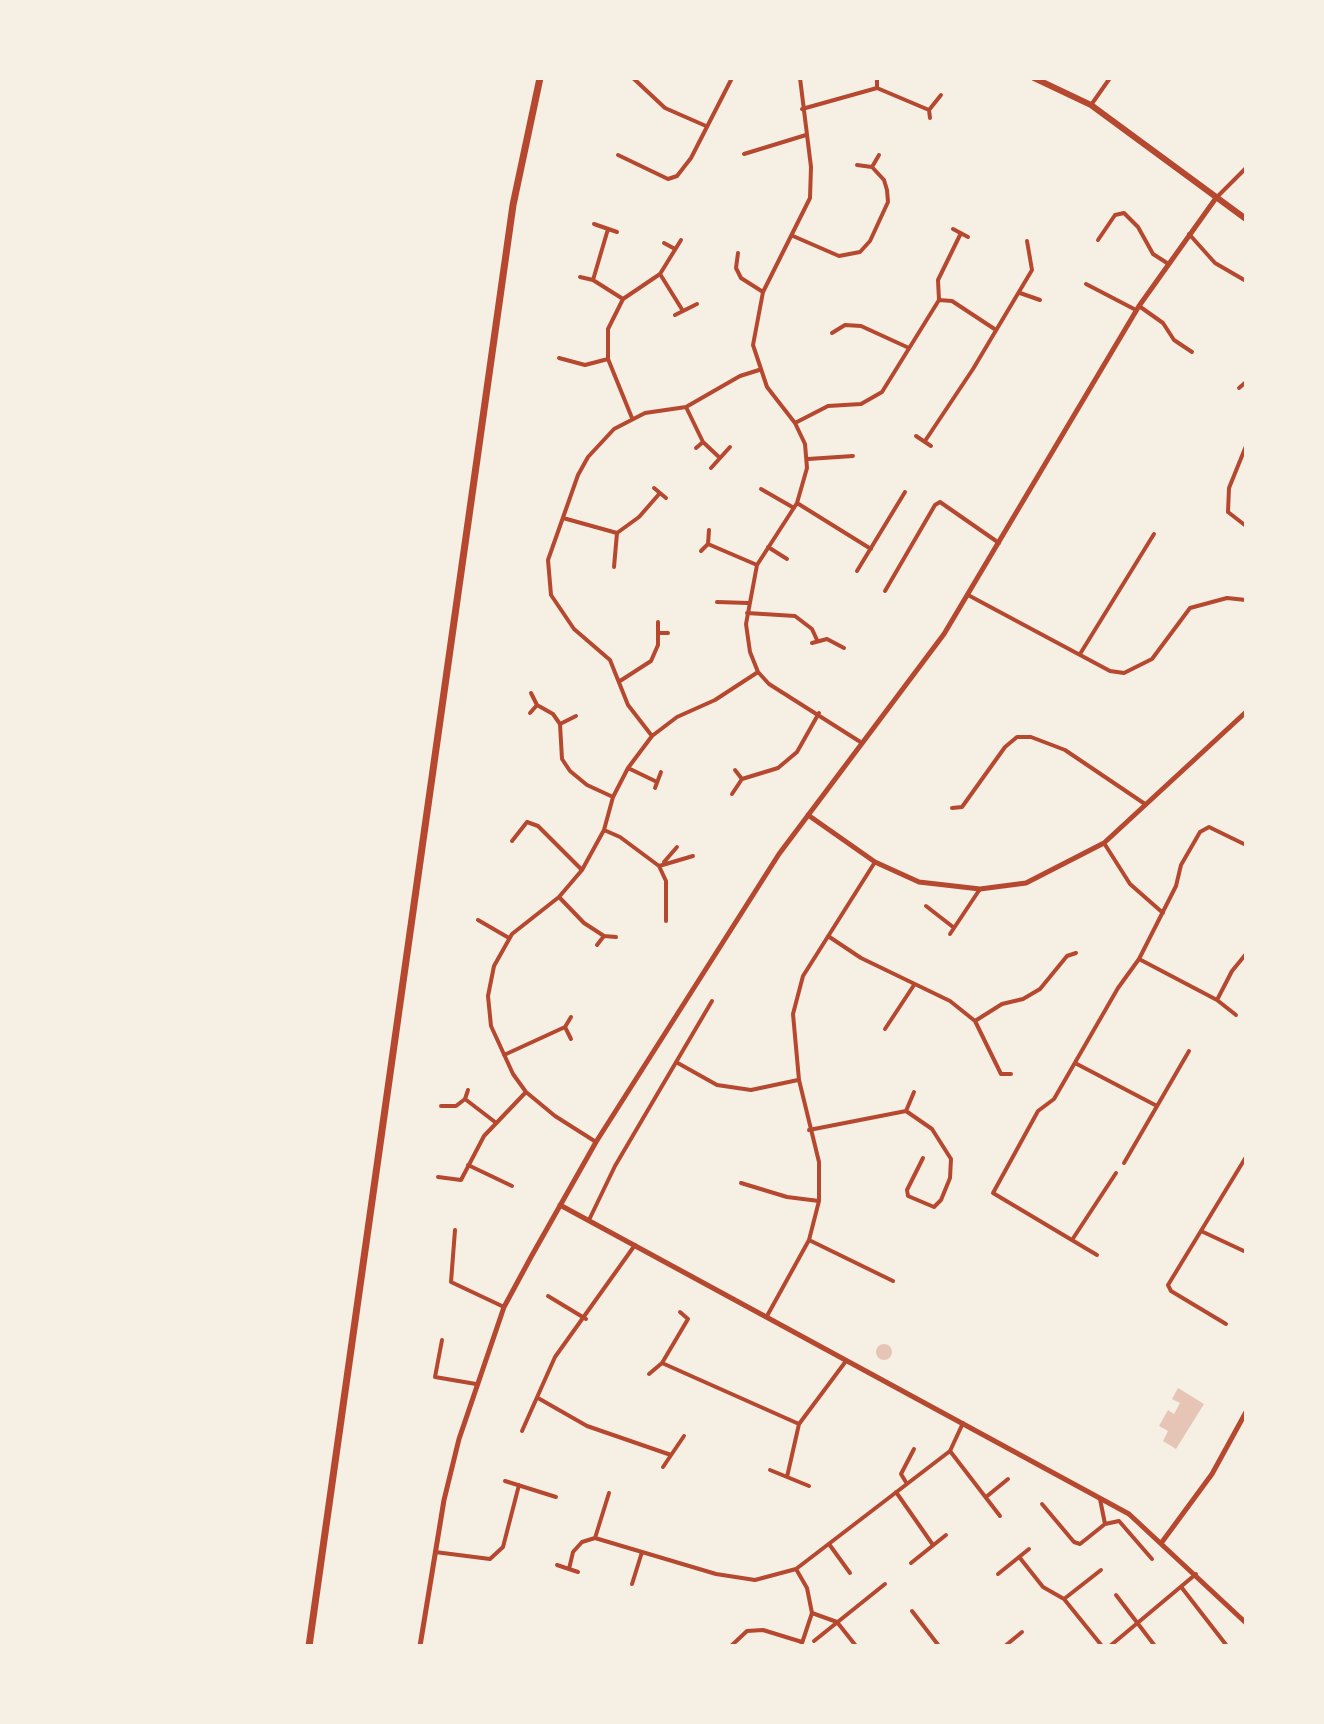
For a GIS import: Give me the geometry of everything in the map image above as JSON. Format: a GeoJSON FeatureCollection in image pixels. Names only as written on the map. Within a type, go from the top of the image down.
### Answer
{"type":"FeatureCollection","features":[{"type":"Feature","properties":{"kind":"highway"},"geometry":{"type":"LineString","coordinates":[[309,1646],[513,205],[540,78]]}},
{"type":"Feature","properties":{"kind":"main road"},"geometry":{"type":"LineString","coordinates":[[1034,78],[1091,105],[1246,219]]}},
{"type":"Feature","properties":{"kind":"street"},"geometry":{"type":"LineString","coordinates":[[618,155],[668,179],[677,176],[691,158],[732,78]]}},
{"type":"Feature","properties":{"kind":"street"},"geometry":{"type":"LineString","coordinates":[[800,78],[811,167],[810,198],[763,292],[753,345],[759,370],[776,402],[795,423],[808,459],[795,505],[757,565],[747,613],[750,652],[758,672],[781,694],[819,713],[862,743]]}},
{"type":"Feature","properties":{"kind":"street"},"geometry":{"type":"LineString","coordinates":[[877,78],[877,88]]}},
{"type":"Feature","properties":{"kind":"street"},"geometry":{"type":"LineString","coordinates":[[1091,105],[1110,78]]}},
{"type":"Feature","properties":{"kind":"street"},"geometry":{"type":"LineString","coordinates":[[630,84],[634,79],[665,108],[706,126]]}},
{"type":"Feature","properties":{"kind":"street"},"geometry":{"type":"LineString","coordinates":[[802,109],[877,88],[929,110]]}},
{"type":"Feature","properties":{"kind":"street"},"geometry":{"type":"LineString","coordinates":[[930,118],[929,110],[941,95]]}},
{"type":"Feature","properties":{"kind":"street"},"geometry":{"type":"LineString","coordinates":[[744,154],[806,135]]}},
{"type":"Feature","properties":{"kind":"street"},"geometry":{"type":"LineString","coordinates":[[872,167],[879,155]]}},
{"type":"Feature","properties":{"kind":"street"},"geometry":{"type":"LineString","coordinates":[[793,236],[839,256],[860,252],[881,222],[888,202],[884,180],[872,167],[857,165]]}},
{"type":"Feature","properties":{"kind":"street"},"geometry":{"type":"LineString","coordinates":[[420,1646],[444,1500],[476,1384],[504,1307],[560,1205],[596,1142],[773,863],[935,647],[1167,263],[1216,198],[1246,168]]}},
{"type":"Feature","properties":{"kind":"street"},"geometry":{"type":"LineString","coordinates":[[1098,240],[1115,215],[1124,213],[1138,227],[1153,254],[1167,263]]}},
{"type":"Feature","properties":{"kind":"street"},"geometry":{"type":"LineString","coordinates":[[594,224],[617,232]]}},
{"type":"Feature","properties":{"kind":"street"},"geometry":{"type":"LineString","coordinates":[[593,280],[608,229]]}},
{"type":"Feature","properties":{"kind":"street"},"geometry":{"type":"LineString","coordinates":[[953,229],[968,237]]}},
{"type":"Feature","properties":{"kind":"street"},"geometry":{"type":"LineString","coordinates":[[795,423],[828,406],[861,404],[877,397],[895,376],[939,300],[938,280],[961,233]]}},
{"type":"Feature","properties":{"kind":"street"},"geometry":{"type":"LineString","coordinates":[[1189,234],[1215,263],[1246,281]]}},
{"type":"Feature","properties":{"kind":"street"},"geometry":{"type":"LineString","coordinates":[[632,418],[608,359],[608,329],[623,299],[660,274],[681,240]]}},
{"type":"Feature","properties":{"kind":"street"},"geometry":{"type":"LineString","coordinates":[[925,441],[1032,270],[1027,241]]}},
{"type":"Feature","properties":{"kind":"street"},"geometry":{"type":"LineString","coordinates":[[664,243],[675,249]]}},
{"type":"Feature","properties":{"kind":"street"},"geometry":{"type":"LineString","coordinates":[[738,253],[736,268],[741,278],[763,292]]}},
{"type":"Feature","properties":{"kind":"street"},"geometry":{"type":"LineString","coordinates":[[660,274],[683,311]]}},
{"type":"Feature","properties":{"kind":"street"},"geometry":{"type":"LineString","coordinates":[[580,277],[593,280],[623,299]]}},
{"type":"Feature","properties":{"kind":"street"},"geometry":{"type":"LineString","coordinates":[[1086,284],[1163,323],[1174,340],[1192,352]]}},
{"type":"Feature","properties":{"kind":"street"},"geometry":{"type":"LineString","coordinates":[[1020,293],[1040,300]]}},
{"type":"Feature","properties":{"kind":"street"},"geometry":{"type":"LineString","coordinates":[[939,300],[952,301],[997,330]]}},
{"type":"Feature","properties":{"kind":"street"},"geometry":{"type":"LineString","coordinates":[[675,315],[697,304]]}},
{"type":"Feature","properties":{"kind":"street"},"geometry":{"type":"LineString","coordinates":[[832,333],[845,325],[861,326],[909,348]]}},
{"type":"Feature","properties":{"kind":"street"},"geometry":{"type":"LineString","coordinates":[[559,358],[585,365],[608,359]]}},
{"type":"Feature","properties":{"kind":"street"},"geometry":{"type":"LineString","coordinates":[[652,736],[633,714],[610,660],[574,629],[551,595],[548,560],[588,457],[614,429],[632,418],[686,407],[740,376],[759,370]]}},
{"type":"Feature","properties":{"kind":"street"},"geometry":{"type":"LineString","coordinates":[[1239,388],[1246,382]]}},
{"type":"Feature","properties":{"kind":"street"},"geometry":{"type":"LineString","coordinates":[[686,407],[703,442],[720,458]]}},
{"type":"Feature","properties":{"kind":"street"},"geometry":{"type":"LineString","coordinates":[[916,436],[931,446]]}},
{"type":"Feature","properties":{"kind":"street"},"geometry":{"type":"LineString","coordinates":[[696,448],[703,442]]}},
{"type":"Feature","properties":{"kind":"street"},"geometry":{"type":"LineString","coordinates":[[1246,446],[1229,488],[1228,512],[1246,526]]}},
{"type":"Feature","properties":{"kind":"street"},"geometry":{"type":"LineString","coordinates":[[711,468],[730,447]]}},
{"type":"Feature","properties":{"kind":"street"},"geometry":{"type":"LineString","coordinates":[[808,459],[853,456]]}},
{"type":"Feature","properties":{"kind":"street"},"geometry":{"type":"LineString","coordinates":[[654,488],[666,498]]}},
{"type":"Feature","properties":{"kind":"street"},"geometry":{"type":"LineString","coordinates":[[761,489],[871,549]]}},
{"type":"Feature","properties":{"kind":"street"},"geometry":{"type":"LineString","coordinates":[[857,571],[905,492]]}},
{"type":"Feature","properties":{"kind":"street"},"geometry":{"type":"LineString","coordinates":[[617,533],[639,517],[660,493]]}},
{"type":"Feature","properties":{"kind":"street"},"geometry":{"type":"LineString","coordinates":[[885,591],[935,505],[940,502],[999,543]]}},
{"type":"Feature","properties":{"kind":"street"},"geometry":{"type":"LineString","coordinates":[[563,518],[617,533]]}},
{"type":"Feature","properties":{"kind":"street"},"geometry":{"type":"LineString","coordinates":[[701,551],[708,544],[709,530]]}},
{"type":"Feature","properties":{"kind":"street"},"geometry":{"type":"LineString","coordinates":[[614,567],[619,560],[617,533]]}},
{"type":"Feature","properties":{"kind":"street"},"geometry":{"type":"LineString","coordinates":[[1080,654],[1154,534]]}},
{"type":"Feature","properties":{"kind":"street"},"geometry":{"type":"LineString","coordinates":[[708,544],[757,565]]}},
{"type":"Feature","properties":{"kind":"street"},"geometry":{"type":"LineString","coordinates":[[768,547],[787,559]]}},
{"type":"Feature","properties":{"kind":"street"},"geometry":{"type":"LineString","coordinates":[[968,595],[1110,671],[1136,670],[1152,659],[1190,608],[1227,598],[1246,600]]}},
{"type":"Feature","properties":{"kind":"street"},"geometry":{"type":"LineString","coordinates":[[717,602],[748,603]]}},
{"type":"Feature","properties":{"kind":"street"},"geometry":{"type":"LineString","coordinates":[[747,613],[795,616],[812,629],[815,641],[827,639],[844,648]]}},
{"type":"Feature","properties":{"kind":"street"},"geometry":{"type":"LineString","coordinates":[[620,681],[637,673],[651,661],[658,645],[658,622]]}},
{"type":"Feature","properties":{"kind":"street"},"geometry":{"type":"LineString","coordinates":[[658,633],[668,633]]}},
{"type":"Feature","properties":{"kind":"street"},"geometry":{"type":"LineString","coordinates":[[596,1142],[526,1092],[504,1055],[491,1026],[488,996],[494,966],[509,938],[559,897],[582,870],[604,830],[613,797],[628,768],[652,736],[677,717],[715,700],[758,672]]}},
{"type":"Feature","properties":{"kind":"street"},"geometry":{"type":"LineString","coordinates":[[531,693],[537,705],[553,714],[560,724],[562,759],[570,771],[587,785],[613,797]]}},
{"type":"Feature","properties":{"kind":"street"},"geometry":{"type":"LineString","coordinates":[[530,713],[537,705]]}},
{"type":"Feature","properties":{"kind":"street"},"geometry":{"type":"LineString","coordinates":[[732,794],[742,779],[778,768],[797,752],[819,713]]}},
{"type":"Feature","properties":{"kind":"street"},"geometry":{"type":"LineString","coordinates":[[560,724],[576,716]]}},
{"type":"Feature","properties":{"kind":"street"},"geometry":{"type":"LineString","coordinates":[[808,815],[875,862],[919,882],[980,889],[1026,883],[1104,843],[1244,716]]}},
{"type":"Feature","properties":{"kind":"street"},"geometry":{"type":"LineString","coordinates":[[952,808],[962,807],[1005,747],[1017,737],[1031,737],[1065,750],[1146,806]]}},
{"type":"Feature","properties":{"kind":"street"},"geometry":{"type":"LineString","coordinates":[[628,768],[655,781]]}},
{"type":"Feature","properties":{"kind":"street"},"geometry":{"type":"LineString","coordinates":[[735,770],[742,779]]}},
{"type":"Feature","properties":{"kind":"street"},"geometry":{"type":"LineString","coordinates":[[655,788],[655,781],[661,772]]}},
{"type":"Feature","properties":{"kind":"street"},"geometry":{"type":"LineString","coordinates":[[512,841],[527,822],[538,826],[582,870]]}},
{"type":"Feature","properties":{"kind":"street"},"geometry":{"type":"LineString","coordinates":[[1097,1255],[993,1193],[1038,1111],[1054,1099],[1118,988],[1139,959],[1163,913],[1181,865],[1200,832],[1209,827],[1246,845]]}},
{"type":"Feature","properties":{"kind":"street"},"geometry":{"type":"LineString","coordinates":[[604,830],[620,837],[659,866],[666,881],[666,921]]}},
{"type":"Feature","properties":{"kind":"street"},"geometry":{"type":"LineString","coordinates":[[1104,843],[1130,884],[1163,913]]}},
{"type":"Feature","properties":{"kind":"street"},"geometry":{"type":"LineString","coordinates":[[659,866],[673,856],[677,847]]}},
{"type":"Feature","properties":{"kind":"street"},"geometry":{"type":"LineString","coordinates":[[659,866],[693,856]]}},
{"type":"Feature","properties":{"kind":"street"},"geometry":{"type":"LineString","coordinates":[[767,1316],[809,1240],[819,1201],[819,1162],[799,1080],[793,1014],[803,976],[875,862]]}},
{"type":"Feature","properties":{"kind":"street"},"geometry":{"type":"LineString","coordinates":[[950,934],[980,889]]}},
{"type":"Feature","properties":{"kind":"street"},"geometry":{"type":"LineString","coordinates":[[559,897],[584,923],[604,936],[616,937]]}},
{"type":"Feature","properties":{"kind":"street"},"geometry":{"type":"LineString","coordinates":[[926,906],[953,927]]}},
{"type":"Feature","properties":{"kind":"street"},"geometry":{"type":"LineString","coordinates":[[480,923],[509,938]]}},
{"type":"Feature","properties":{"kind":"street"},"geometry":{"type":"LineString","coordinates":[[597,945],[604,936]]}},
{"type":"Feature","properties":{"kind":"street"},"geometry":{"type":"LineString","coordinates":[[828,936],[914,985],[950,1001],[975,1021],[992,1062],[1001,1074],[1011,1074]]}},
{"type":"Feature","properties":{"kind":"street"},"geometry":{"type":"LineString","coordinates":[[975,1021],[1002,1004],[1023,999],[1040,989],[1067,956],[1076,953]]}},
{"type":"Feature","properties":{"kind":"street"},"geometry":{"type":"LineString","coordinates":[[1217,1000],[1232,971],[1246,954]]}},
{"type":"Feature","properties":{"kind":"street"},"geometry":{"type":"LineString","coordinates":[[1139,959],[1217,1000],[1236,1015]]}},
{"type":"Feature","properties":{"kind":"street"},"geometry":{"type":"LineString","coordinates":[[885,1029],[914,985]]}},
{"type":"Feature","properties":{"kind":"street"},"geometry":{"type":"LineString","coordinates":[[589,1220],[712,1001]]}},
{"type":"Feature","properties":{"kind":"street"},"geometry":{"type":"LineString","coordinates":[[504,1055],[565,1027],[571,1017]]}},
{"type":"Feature","properties":{"kind":"street"},"geometry":{"type":"LineString","coordinates":[[565,1027],[571,1039]]}},
{"type":"Feature","properties":{"kind":"street"},"geometry":{"type":"LineString","coordinates":[[1124,1163],[1189,1051]]}},
{"type":"Feature","properties":{"kind":"street"},"geometry":{"type":"LineString","coordinates":[[676,1062],[717,1085],[728,1087],[751,1090],[799,1080]]}},
{"type":"Feature","properties":{"kind":"street"},"geometry":{"type":"LineString","coordinates":[[1075,1063],[1157,1106]]}},
{"type":"Feature","properties":{"kind":"street"},"geometry":{"type":"LineString","coordinates":[[441,1106],[456,1106],[465,1099],[468,1090]]}},
{"type":"Feature","properties":{"kind":"street"},"geometry":{"type":"LineString","coordinates":[[438,1177],[461,1180],[495,1122],[526,1092]]}},
{"type":"Feature","properties":{"kind":"street"},"geometry":{"type":"LineString","coordinates":[[906,1111],[914,1092]]}},
{"type":"Feature","properties":{"kind":"street"},"geometry":{"type":"LineString","coordinates":[[465,1099],[495,1122]]}},
{"type":"Feature","properties":{"kind":"street"},"geometry":{"type":"LineString","coordinates":[[809,1130],[906,1111],[932,1129],[951,1159],[950,1178],[941,1200],[934,1207],[908,1196],[907,1190],[923,1158]]}},
{"type":"Feature","properties":{"kind":"street"},"geometry":{"type":"LineString","coordinates":[[1226,1324],[1171,1291],[1168,1285],[1246,1157]]}},
{"type":"Feature","properties":{"kind":"street"},"geometry":{"type":"LineString","coordinates":[[468,1165],[512,1186]]}},
{"type":"Feature","properties":{"kind":"street"},"geometry":{"type":"LineString","coordinates":[[1072,1240],[1116,1173]]}},
{"type":"Feature","properties":{"kind":"street"},"geometry":{"type":"LineString","coordinates":[[741,1183],[787,1197],[819,1201]]}},
{"type":"Feature","properties":{"kind":"street"},"geometry":{"type":"LineString","coordinates":[[560,1205],[1129,1514],[1246,1623]]}},
{"type":"Feature","properties":{"kind":"street"},"geometry":{"type":"LineString","coordinates":[[446,1288],[451,1282],[455,1230]]}},
{"type":"Feature","properties":{"kind":"street"},"geometry":{"type":"LineString","coordinates":[[1200,1230],[1246,1252]]}},
{"type":"Feature","properties":{"kind":"street"},"geometry":{"type":"LineString","coordinates":[[809,1240],[893,1281]]}},
{"type":"Feature","properties":{"kind":"street"},"geometry":{"type":"LineString","coordinates":[[522,1431],[555,1357],[586,1319],[635,1245]]}},
{"type":"Feature","properties":{"kind":"street"},"geometry":{"type":"LineString","coordinates":[[451,1282],[504,1307]]}},
{"type":"Feature","properties":{"kind":"street"},"geometry":{"type":"LineString","coordinates":[[548,1296],[586,1319]]}},
{"type":"Feature","properties":{"kind":"street"},"geometry":{"type":"LineString","coordinates":[[649,1374],[662,1363],[688,1319],[680,1312]]}},
{"type":"Feature","properties":{"kind":"street"},"geometry":{"type":"LineString","coordinates":[[442,1340],[435,1377],[476,1384]]}},
{"type":"Feature","properties":{"kind":"street"},"geometry":{"type":"LineString","coordinates":[[787,1477],[799,1424],[846,1361]]}},
{"type":"Feature","properties":{"kind":"street"},"geometry":{"type":"LineString","coordinates":[[662,1363],[799,1424]]}},
{"type":"Feature","properties":{"kind":"street"},"geometry":{"type":"LineString","coordinates":[[538,1398],[587,1426],[671,1455]]}},
{"type":"Feature","properties":{"kind":"street"},"geometry":{"type":"LineString","coordinates":[[1162,1542],[1212,1474],[1246,1412]]}},
{"type":"Feature","properties":{"kind":"street"},"geometry":{"type":"LineString","coordinates":[[569,1569],[573,1552],[582,1542],[595,1538],[716,1574],[755,1580],[796,1569],[950,1451],[963,1423]]}},
{"type":"Feature","properties":{"kind":"street"},"geometry":{"type":"LineString","coordinates":[[663,1467],[684,1436]]}},
{"type":"Feature","properties":{"kind":"street"},"geometry":{"type":"LineString","coordinates":[[907,1484],[901,1474],[914,1449]]}},
{"type":"Feature","properties":{"kind":"street"},"geometry":{"type":"LineString","coordinates":[[950,1451],[1000,1516]]}},
{"type":"Feature","properties":{"kind":"street"},"geometry":{"type":"LineString","coordinates":[[770,1470],[809,1486]]}},
{"type":"Feature","properties":{"kind":"street"},"geometry":{"type":"LineString","coordinates":[[986,1497],[1008,1479]]}},
{"type":"Feature","properties":{"kind":"street"},"geometry":{"type":"LineString","coordinates":[[505,1481],[556,1497]]}},
{"type":"Feature","properties":{"kind":"street"},"geometry":{"type":"LineString","coordinates":[[435,1552],[490,1559],[503,1547],[519,1485]]}},
{"type":"Feature","properties":{"kind":"street"},"geometry":{"type":"LineString","coordinates":[[896,1492],[933,1545]]}},
{"type":"Feature","properties":{"kind":"street"},"geometry":{"type":"LineString","coordinates":[[595,1538],[609,1493]]}},
{"type":"Feature","properties":{"kind":"street"},"geometry":{"type":"LineString","coordinates":[[1100,1499],[1105,1524]]}},
{"type":"Feature","properties":{"kind":"street"},"geometry":{"type":"LineString","coordinates":[[1042,1504],[1074,1542],[1080,1544],[1105,1524],[1119,1521],[1152,1559]]}},
{"type":"Feature","properties":{"kind":"street"},"geometry":{"type":"LineString","coordinates":[[911,1563],[946,1535]]}},
{"type":"Feature","properties":{"kind":"street"},"geometry":{"type":"LineString","coordinates":[[829,1544],[850,1573]]}},
{"type":"Feature","properties":{"kind":"street"},"geometry":{"type":"LineString","coordinates":[[998,1574],[1029,1549]]}},
{"type":"Feature","properties":{"kind":"street"},"geometry":{"type":"LineString","coordinates":[[632,1584],[642,1552]]}},
{"type":"Feature","properties":{"kind":"street"},"geometry":{"type":"LineString","coordinates":[[1020,1558],[1043,1587],[1064,1599],[1102,1646]]}},
{"type":"Feature","properties":{"kind":"street"},"geometry":{"type":"LineString","coordinates":[[557,1565],[578,1572]]}},
{"type":"Feature","properties":{"kind":"street"},"geometry":{"type":"LineString","coordinates":[[731,1646],[747,1631],[763,1630],[802,1644],[812,1613],[807,1588],[796,1569]]}},
{"type":"Feature","properties":{"kind":"street"},"geometry":{"type":"LineString","coordinates":[[1064,1599],[1101,1570]]}},
{"type":"Feature","properties":{"kind":"street"},"geometry":{"type":"LineString","coordinates":[[1110,1646],[1196,1574]]}},
{"type":"Feature","properties":{"kind":"street"},"geometry":{"type":"LineString","coordinates":[[814,1641],[885,1584]]}},
{"type":"Feature","properties":{"kind":"street"},"geometry":{"type":"LineString","coordinates":[[1182,1588],[1227,1646]]}},
{"type":"Feature","properties":{"kind":"street"},"geometry":{"type":"LineString","coordinates":[[1116,1595],[1155,1646]]}},
{"type":"Feature","properties":{"kind":"street"},"geometry":{"type":"LineString","coordinates":[[912,1611],[939,1646]]}},
{"type":"Feature","properties":{"kind":"street"},"geometry":{"type":"LineString","coordinates":[[812,1613],[837,1622],[856,1646]]}},
{"type":"Feature","properties":{"kind":"street"},"geometry":{"type":"LineString","coordinates":[[1005,1646],[1013,1644],[1022,1632]]}},
{"type":"Feature","properties":{"kind":"building"},"geometry":{"type":"Polygon","coordinates":[[[881,1344],[887,1344],[892,1352],[890,1358],[881,1360],[876,1355],[876,1349],[881,1344]]]}},
{"type":"Feature","properties":{"kind":"building"},"geometry":{"type":"Polygon","coordinates":[[[1178,1388],[1204,1404],[1176,1449],[1163,1441],[1168,1431],[1159,1426],[1168,1410],[1174,1414],[1180,1403],[1172,1399],[1178,1388]]]}}]}
